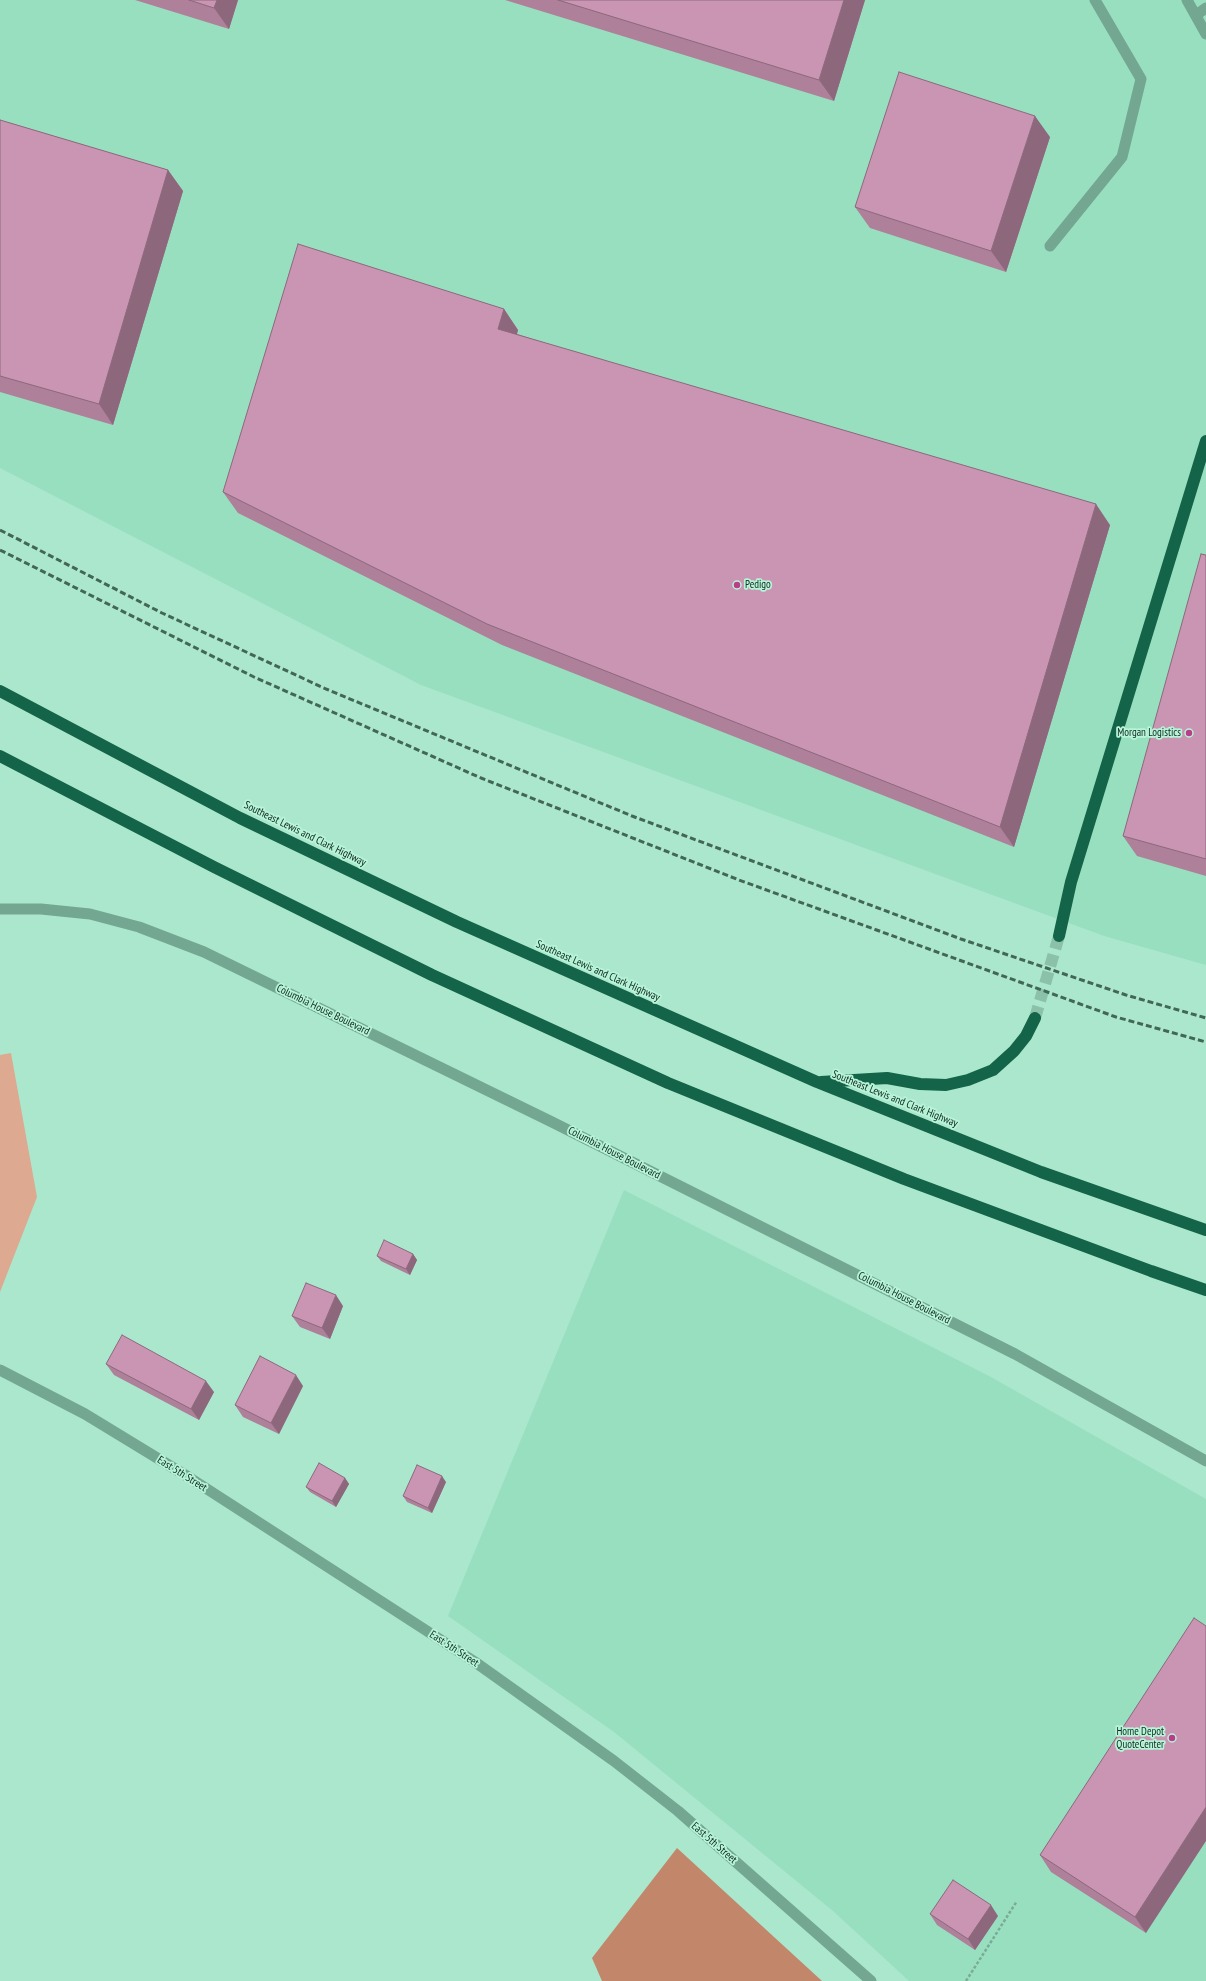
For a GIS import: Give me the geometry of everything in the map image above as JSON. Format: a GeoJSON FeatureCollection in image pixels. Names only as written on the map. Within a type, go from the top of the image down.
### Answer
{"type":"FeatureCollection","features":[{"type":"Feature","properties":{"kind":"highway"},"geometry":{"type":"LineString","coordinates":[[1059,936],[1071,882],[1206,441]]}},
{"type":"Feature","properties":{"kind":"highway","name":"Southeast Lewis and Clark Highway"},"geometry":{"type":"LineString","coordinates":[[0,691],[240,818],[450,919],[817,1082],[1041,1172],[1206,1230]]}},
{"type":"Feature","properties":{"kind":"highway"},"geometry":{"type":"LineString","coordinates":[[0,756],[214,867],[432,975],[668,1083],[904,1179],[1206,1290]]}},
{"type":"Feature","properties":{"kind":"highway"},"geometry":{"type":"LineString","coordinates":[[817,1082],[886,1078],[920,1084],[946,1085],[968,1080],[993,1070],[1014,1051],[1026,1036],[1035,1018]]}},
{"type":"Feature","properties":{"kind":"street"},"geometry":{"type":"LineString","coordinates":[[1050,246],[1122,157],[1141,79],[1095,0]]}},
{"type":"Feature","properties":{"kind":"street"},"geometry":{"type":"LineString","coordinates":[[1187,0],[1206,34]]}},
{"type":"Feature","properties":{"kind":"street"},"geometry":{"type":"LineString","coordinates":[[1196,15],[1206,8]]}},
{"type":"Feature","properties":{"kind":"street","name":"Columbia House Boulevard"},"geometry":{"type":"LineString","coordinates":[[0,909],[42,909],[90,914],[140,927],[204,952],[560,1126],[1015,1354],[1206,1461]]}},
{"type":"Feature","properties":{"kind":"street","name":"East 5th Street"},"geometry":{"type":"LineString","coordinates":[[0,1370],[85,1414],[190,1478],[474,1662],[614,1761],[678,1811],[871,1981]]}},
{"type":"Feature","properties":{"kind":"path"},"geometry":{"type":"LineString","coordinates":[[966,1981],[1017,1901]]}},
{"type":"Feature","properties":{"kind":"shaded area"},"geometry":{"type":"Polygon","coordinates":[[[0,0],[1206,0],[1206,965],[1104,936],[421,685],[0,468],[0,0]]]}},
{"type":"Feature","properties":{"kind":"shaded area"},"geometry":{"type":"Polygon","coordinates":[[[11,1053],[37,1197],[0,1292],[0,1055],[11,1053]]]}},
{"type":"Feature","properties":{"kind":"shaded area"},"geometry":{"type":"Polygon","coordinates":[[[624,1190],[991,1377],[1206,1499],[1206,1981],[909,1981],[833,1911],[614,1732],[448,1616],[624,1190]]]}},
{"type":"Feature","properties":{"kind":"shaded area"},"geometry":{"type":"Polygon","coordinates":[[[677,1848],[822,1981],[602,1981],[592,1958],[677,1848]]]}},
{"type":"Feature","properties":{"kind":"building"},"geometry":{"type":"Polygon","coordinates":[[[189,0],[217,0],[214,8],[189,0]]]}},
{"type":"Feature","properties":{"kind":"building"},"geometry":{"type":"Polygon","coordinates":[[[558,0],[844,0],[819,80],[558,0]]]}},
{"type":"Feature","properties":{"kind":"building"},"geometry":{"type":"Polygon","coordinates":[[[899,72],[1035,116],[991,251],[855,207],[899,72]]]}},
{"type":"Feature","properties":{"kind":"building"},"geometry":{"type":"Polygon","coordinates":[[[0,120],[168,170],[99,404],[0,376],[0,120]]]}},
{"type":"Feature","properties":{"kind":"building","name":"Pedigo"},"geometry":{"type":"Polygon","coordinates":[[[298,244],[504,309],[498,329],[1096,504],[1000,827],[487,624],[223,492],[298,244]]]}},
{"type":"Feature","properties":{"kind":"building","name":"Morgan Logistics"},"geometry":{"type":"Polygon","coordinates":[[[1201,554],[1206,555],[1206,859],[1123,836],[1201,554]]]}},
{"type":"Feature","properties":{"kind":"building"},"geometry":{"type":"Polygon","coordinates":[[[384,1240],[413,1254],[406,1269],[377,1256],[384,1240]]]}},
{"type":"Feature","properties":{"kind":"building"},"geometry":{"type":"Polygon","coordinates":[[[306,1283],[336,1295],[322,1328],[292,1316],[306,1283]]]}},
{"type":"Feature","properties":{"kind":"building"},"geometry":{"type":"Polygon","coordinates":[[[122,1335],[206,1381],[191,1409],[106,1364],[122,1335]]]}},
{"type":"Feature","properties":{"kind":"building"},"geometry":{"type":"Polygon","coordinates":[[[260,1356],[296,1375],[271,1423],[235,1405],[260,1356]]]}},
{"type":"Feature","properties":{"kind":"building"},"geometry":{"type":"Polygon","coordinates":[[[319,1463],[345,1478],[332,1501],[306,1487],[319,1463]]]}},
{"type":"Feature","properties":{"kind":"building"},"geometry":{"type":"Polygon","coordinates":[[[417,1465],[442,1476],[428,1508],[403,1496],[417,1465]]]}},
{"type":"Feature","properties":{"kind":"building","name":"Home Depot QuoteCenter"},"geometry":{"type":"Polygon","coordinates":[[[1194,1618],[1206,1626],[1206,1807],[1135,1917],[1040,1855],[1194,1618]]]}},
{"type":"Feature","properties":{"kind":"building"},"geometry":{"type":"Polygon","coordinates":[[[953,1880],[991,1905],[968,1939],[930,1914],[953,1880]]]}},
{"type":"Feature","properties":{"kind":"tunnel"},"geometry":{"type":"LineString","coordinates":[[1035,1018],[1059,936]]}},
{"type":"Feature","properties":{"kind":"railway"},"geometry":{"type":"LineString","coordinates":[[0,530],[162,613],[326,689],[632,816],[961,939],[1126,995],[1206,1018]]}},
{"type":"Feature","properties":{"kind":"railway"},"geometry":{"type":"LineString","coordinates":[[0,550],[254,677],[481,778],[739,880],[1116,1017],[1206,1042]]}},
{"type":"Feature","properties":{"kind":"place","name":"Pedigo"},"geometry":{"type":"Point","coordinates":[737,585]}},
{"type":"Feature","properties":{"kind":"place","name":"Morgan Logistics"},"geometry":{"type":"Point","coordinates":[1189,733]}},
{"type":"Feature","properties":{"kind":"place","name":"Home Depot QuoteCenter"},"geometry":{"type":"Point","coordinates":[1172,1738]}}]}
